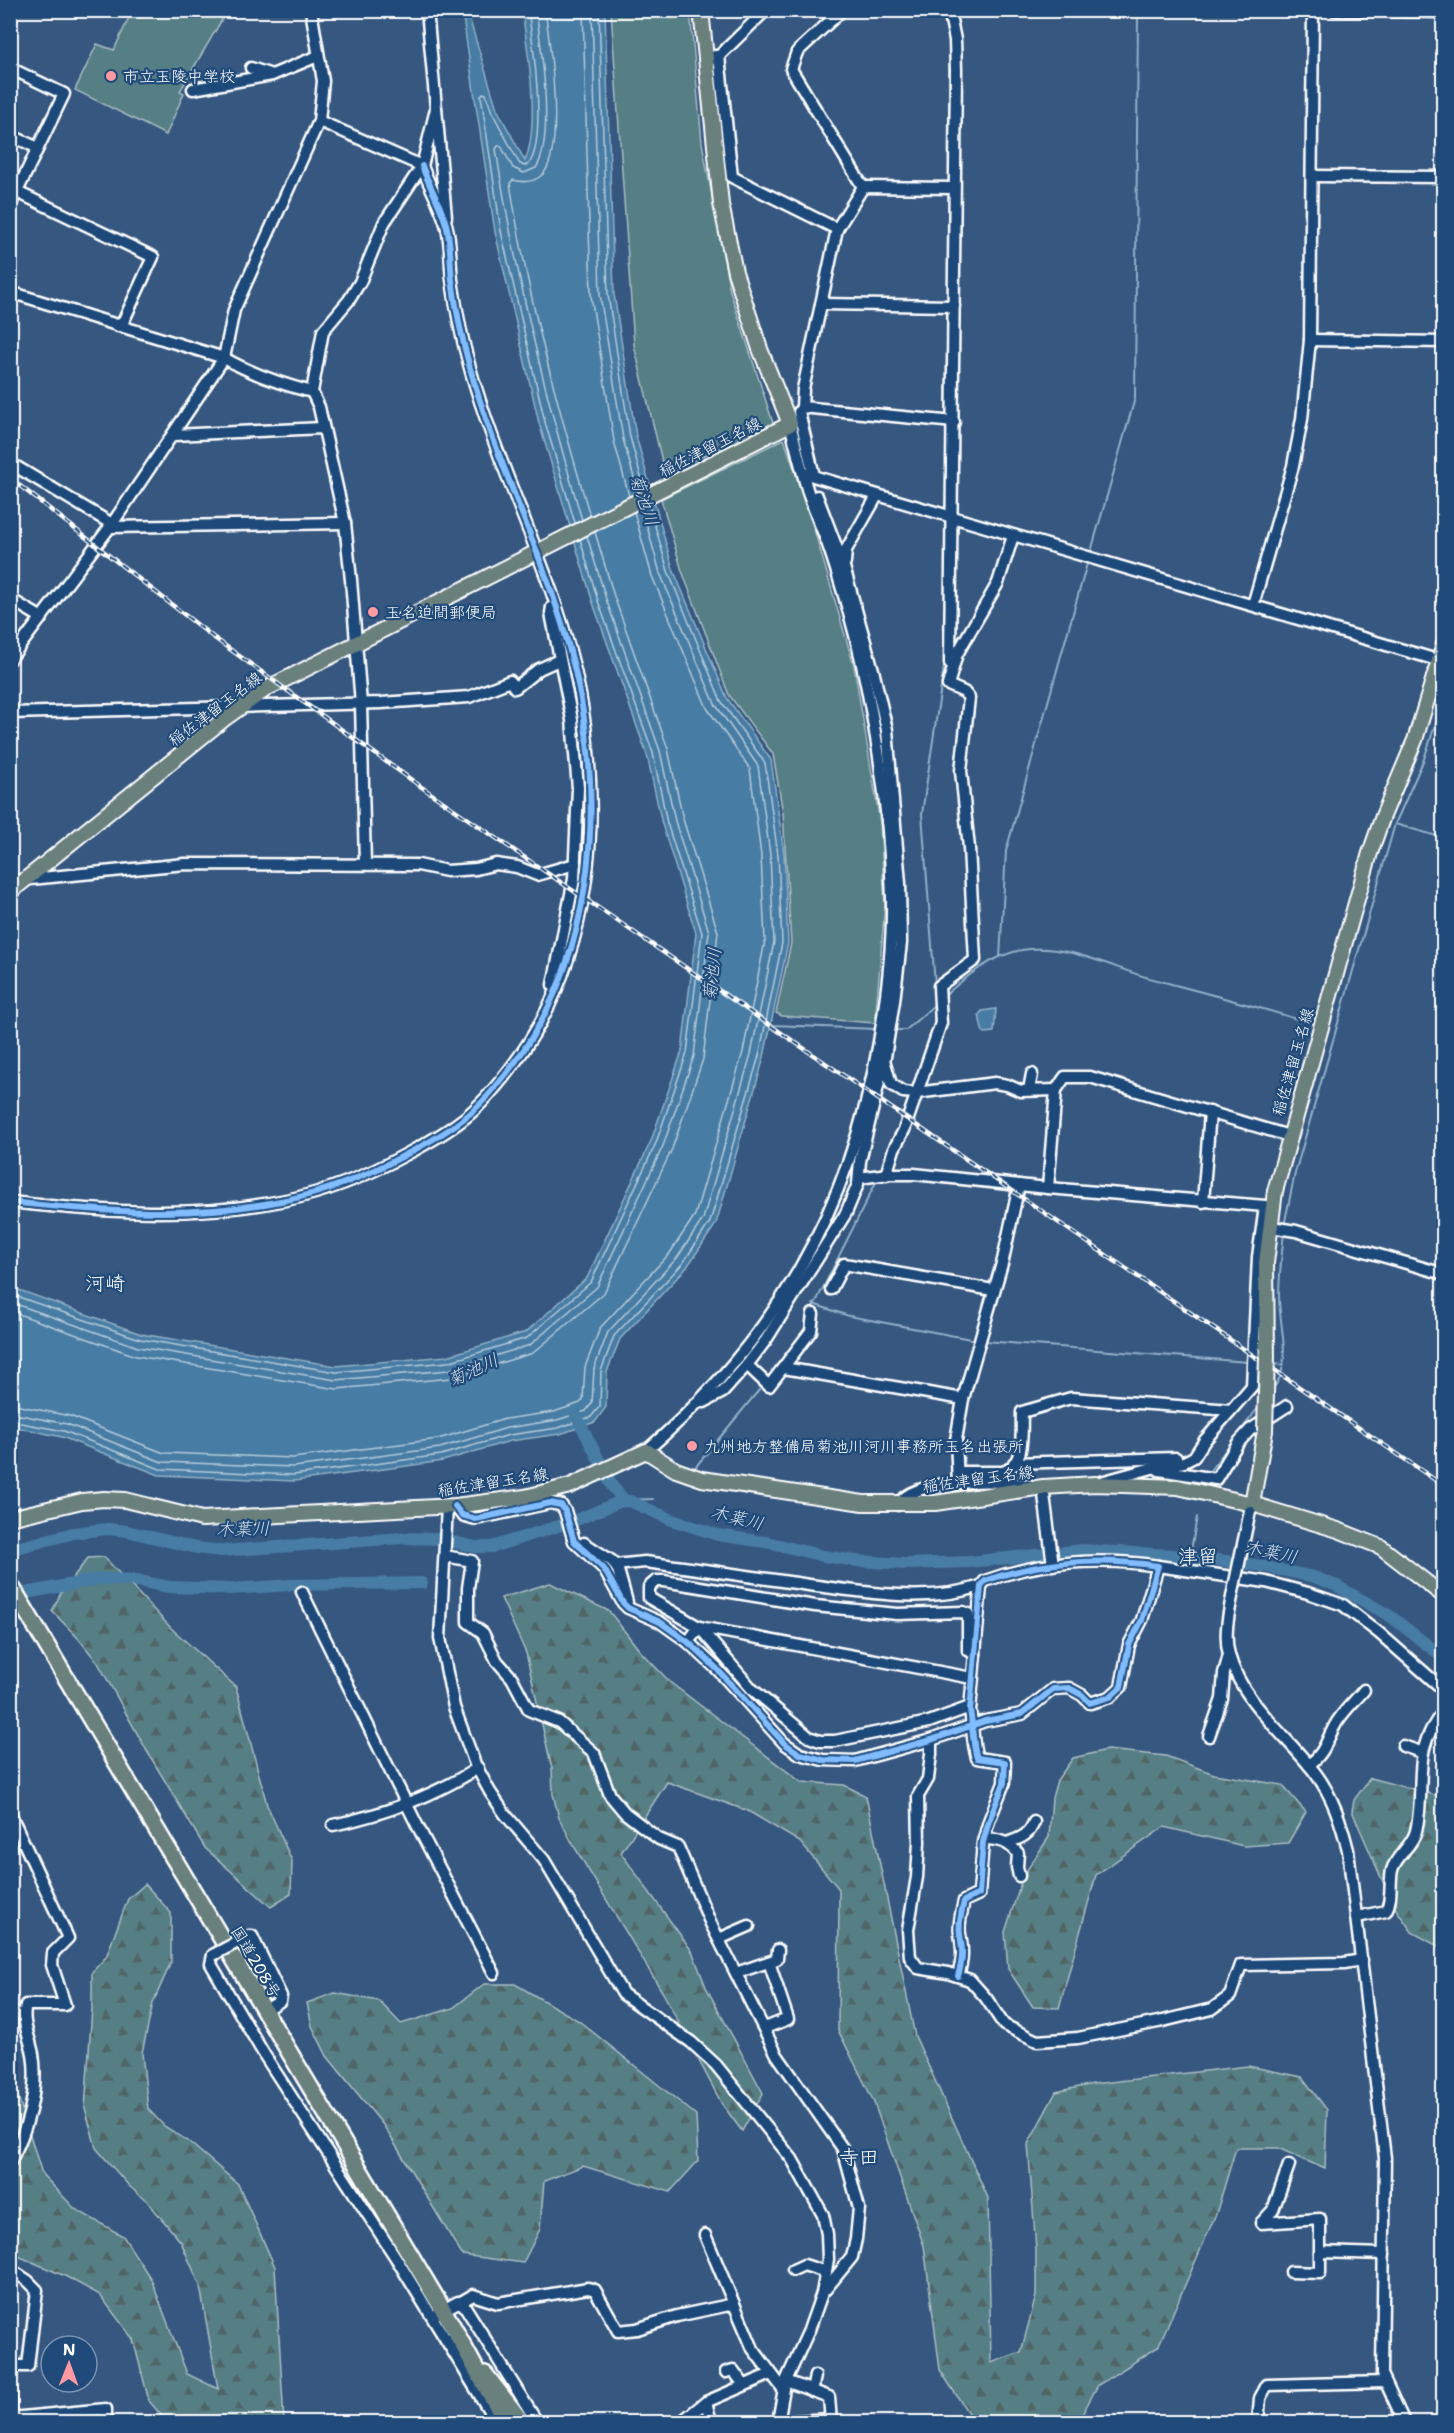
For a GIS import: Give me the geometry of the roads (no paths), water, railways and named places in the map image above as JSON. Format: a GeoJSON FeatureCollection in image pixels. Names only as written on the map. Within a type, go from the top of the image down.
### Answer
{"type":"FeatureCollection","features":[{"type":"Feature","properties":{"kind":"highway","name":"国道208号"},"geometry":{"type":"LineString","coordinates":[[10,1584],[264,2011],[437,2313],[522,2422]]}},
{"type":"Feature","properties":{"kind":"highway","name":"国道208号"},"geometry":{"type":"LineString","coordinates":[[471,2358],[489,2394],[507,2422]]}},
{"type":"Feature","properties":{"kind":"main road"},"geometry":{"type":"LineString","coordinates":[[701,10],[721,204],[735,272],[784,427]]}},
{"type":"Feature","properties":{"kind":"main road","name":"稲佐津留玉名線"},"geometry":{"type":"LineString","coordinates":[[10,892],[266,689],[784,427]]}},
{"type":"Feature","properties":{"kind":"main road","name":"稲佐津留玉名線"},"geometry":{"type":"LineString","coordinates":[[1251,1508],[1265,1431],[1258,1360],[1266,1263],[1275,1228],[1275,1191],[1370,854],[1383,816],[1415,740],[1441,661],[1443,644]]}},
{"type":"Feature","properties":{"kind":"main road","name":"稲佐津留玉名線"},"geometry":{"type":"LineString","coordinates":[[10,1518],[82,1501],[104,1499],[125,1500],[202,1519],[451,1507],[525,1497],[570,1486],[596,1476],[646,1450],[676,1470],[720,1484],[863,1503],[897,1505],[935,1503],[1095,1484],[1178,1487],[1338,1530],[1381,1547],[1443,1596]]}},
{"type":"Feature","properties":{"kind":"street"},"geometry":{"type":"LineString","coordinates":[[10,659],[111,525],[224,358],[234,310],[319,121],[323,81],[311,10]]}},
{"type":"Feature","properties":{"kind":"street"},"geometry":{"type":"LineString","coordinates":[[10,1202],[157,1213],[249,1207],[289,1200],[380,1169],[434,1139],[464,1119],[508,1072],[556,993],[570,953],[588,878],[591,802],[588,746],[579,689],[541,550],[482,406],[469,365],[452,282],[427,10]]}},
{"type":"Feature","properties":{"kind":"street"},"geometry":{"type":"LineString","coordinates":[[701,10],[717,56],[732,177],[837,229]]}},
{"type":"Feature","properties":{"kind":"street"},"geometry":{"type":"LineString","coordinates":[[835,10],[838,14],[797,52],[791,69],[863,187]]}},
{"type":"Feature","properties":{"kind":"street"},"geometry":{"type":"LineString","coordinates":[[881,1176],[904,1130],[941,1023],[939,986],[975,960],[969,848],[961,771],[969,698],[964,692],[948,685],[950,672],[949,306],[955,40],[949,10]]}},
{"type":"Feature","properties":{"kind":"street"},"geometry":{"type":"LineString","coordinates":[[1253,605],[1293,466],[1302,419],[1310,340],[1313,10]]}},
{"type":"Feature","properties":{"kind":"street"},"geometry":{"type":"LineString","coordinates":[[1335,10],[1443,12]]}},
{"type":"Feature","properties":{"kind":"street"},"geometry":{"type":"LineString","coordinates":[[709,101],[717,56],[761,13]]}},
{"type":"Feature","properties":{"kind":"street"},"geometry":{"type":"LineString","coordinates":[[193,89],[272,75],[318,56]]}},
{"type":"Feature","properties":{"kind":"street"},"geometry":{"type":"LineString","coordinates":[[10,68],[64,94],[10,206]]}},
{"type":"Feature","properties":{"kind":"street"},"geometry":{"type":"LineString","coordinates":[[251,68],[272,75]]}},
{"type":"Feature","properties":{"kind":"street"},"geometry":{"type":"LineString","coordinates":[[365,864],[361,704],[345,523],[319,407],[312,392],[323,331],[349,300],[360,282],[384,223],[422,166],[436,109]]}},
{"type":"Feature","properties":{"kind":"street"},"geometry":{"type":"LineString","coordinates":[[319,121],[422,166],[447,226]]}},
{"type":"Feature","properties":{"kind":"street"},"geometry":{"type":"LineString","coordinates":[[10,135],[38,148]]}},
{"type":"Feature","properties":{"kind":"street"},"geometry":{"type":"LineString","coordinates":[[1312,176],[1443,177]]}},
{"type":"Feature","properties":{"kind":"street"},"geometry":{"type":"LineString","coordinates":[[863,187],[951,188]]}},
{"type":"Feature","properties":{"kind":"street"},"geometry":{"type":"LineString","coordinates":[[646,1450],[700,1402],[750,1344],[798,1272],[815,1241],[853,1153],[873,1071],[888,983],[892,900],[889,842],[880,760],[861,658],[808,474],[799,412],[802,407],[803,389],[837,229],[863,187]]}},
{"type":"Feature","properties":{"kind":"street"},"geometry":{"type":"LineString","coordinates":[[17,192],[153,257],[124,320],[118,326]]}},
{"type":"Feature","properties":{"kind":"street"},"geometry":{"type":"LineString","coordinates":[[10,292],[224,358],[241,368],[282,384],[312,392]]}},
{"type":"Feature","properties":{"kind":"street"},"geometry":{"type":"LineString","coordinates":[[821,304],[949,306]]}},
{"type":"Feature","properties":{"kind":"street"},"geometry":{"type":"LineString","coordinates":[[1310,340],[1443,342]]}},
{"type":"Feature","properties":{"kind":"street"},"geometry":{"type":"LineString","coordinates":[[802,407],[949,422]]}},
{"type":"Feature","properties":{"kind":"street"},"geometry":{"type":"LineString","coordinates":[[700,1402],[706,1402],[723,1392],[747,1365],[772,1330],[846,1212],[859,1178],[860,1161],[884,1061],[901,943],[898,836],[887,730],[844,567],[808,474],[784,427]]}},
{"type":"Feature","properties":{"kind":"street"},"geometry":{"type":"LineString","coordinates":[[174,435],[323,428]]}},
{"type":"Feature","properties":{"kind":"street"},"geometry":{"type":"LineString","coordinates":[[10,463],[111,525],[345,523]]}},
{"type":"Feature","properties":{"kind":"street"},"geometry":{"type":"LineString","coordinates":[[808,474],[1441,661]]}},
{"type":"Feature","properties":{"kind":"street"},"geometry":{"type":"LineString","coordinates":[[844,567],[846,550],[877,495]]}},
{"type":"Feature","properties":{"kind":"street"},"geometry":{"type":"LineString","coordinates":[[950,672],[957,654],[998,583],[1013,536]]}},
{"type":"Feature","properties":{"kind":"street"},"geometry":{"type":"LineString","coordinates":[[10,599],[42,618]]}},
{"type":"Feature","properties":{"kind":"street"},"geometry":{"type":"LineString","coordinates":[[546,1012],[568,915],[575,864],[578,788],[572,720],[551,613],[554,600]]}},
{"type":"Feature","properties":{"kind":"street"},"geometry":{"type":"LineString","coordinates":[[10,713],[361,704],[469,697],[510,681],[515,688],[539,669],[559,660]]}},
{"type":"Feature","properties":{"kind":"street"},"geometry":{"type":"LineString","coordinates":[[10,880],[185,864],[418,865],[447,871],[476,869],[496,864],[517,867],[537,875],[575,864]]}},
{"type":"Feature","properties":{"kind":"street"},"geometry":{"type":"LineString","coordinates":[[884,1061],[891,1084],[903,1092],[916,1093],[995,1083],[1021,1090],[1056,1090]]}},
{"type":"Feature","properties":{"kind":"street"},"geometry":{"type":"LineString","coordinates":[[1029,1090],[1032,1074]]}},
{"type":"Feature","properties":{"kind":"street"},"geometry":{"type":"LineString","coordinates":[[1048,1188],[1056,1090],[1065,1077],[1090,1077],[1289,1136]]}},
{"type":"Feature","properties":{"kind":"street"},"geometry":{"type":"LineString","coordinates":[[1203,1202],[1210,1112]]}},
{"type":"Feature","properties":{"kind":"street"},"geometry":{"type":"LineString","coordinates":[[859,1178],[914,1174],[1265,1206],[1275,1228],[1443,1274]]}},
{"type":"Feature","properties":{"kind":"street"},"geometry":{"type":"LineString","coordinates":[[958,1478],[956,1440],[963,1398],[1003,1260],[1019,1185]]}},
{"type":"Feature","properties":{"kind":"street"},"geometry":{"type":"LineString","coordinates":[[815,1241],[822,1239],[846,1212]]}},
{"type":"Feature","properties":{"kind":"street"},"geometry":{"type":"LineString","coordinates":[[831,1289],[844,1264],[993,1290]]}},
{"type":"Feature","properties":{"kind":"street"},"geometry":{"type":"LineString","coordinates":[[747,1365],[766,1382],[784,1368],[811,1331],[813,1314]]}},
{"type":"Feature","properties":{"kind":"street"},"geometry":{"type":"LineString","coordinates":[[1095,1484],[1146,1469],[1184,1462],[1194,1457],[1205,1440],[1252,1386],[1258,1360]]}},
{"type":"Feature","properties":{"kind":"street"},"geometry":{"type":"LineString","coordinates":[[784,1368],[963,1398]]}},
{"type":"Feature","properties":{"kind":"street"},"geometry":{"type":"LineString","coordinates":[[897,1505],[901,1499],[923,1488],[958,1478],[1003,1472],[1018,1459],[1022,1412],[1071,1398],[1231,1410]]}},
{"type":"Feature","properties":{"kind":"street"},"geometry":{"type":"LineString","coordinates":[[1146,1469],[1216,1479],[1244,1436],[1287,1406]]}},
{"type":"Feature","properties":{"kind":"street"},"geometry":{"type":"LineString","coordinates":[[1014,1463],[1194,1457]]}},
{"type":"Feature","properties":{"kind":"street"},"geometry":{"type":"LineString","coordinates":[[958,1478],[1009,1481],[1042,1491],[1053,1563]]}},
{"type":"Feature","properties":{"kind":"street"},"geometry":{"type":"LineString","coordinates":[[705,2235],[753,2349],[771,2374],[785,2385],[829,2397],[831,2421],[778,2422],[785,2385],[822,2293],[826,2272],[827,2234],[823,2216],[792,2159],[702,2050],[623,1994],[544,1860],[505,1814],[490,1792],[463,1735],[443,1662],[440,1638],[447,1524],[451,1507],[470,1519],[550,1503],[561,1505],[566,1511],[572,1538],[604,1569],[628,1608],[660,1622],[688,1642],[717,1669],[784,1743],[800,1754],[823,1760],[855,1761],[930,1740],[973,1724],[1023,1714],[1053,1689],[1069,1688],[1082,1695],[1090,1703],[1110,1697],[1121,1687],[1129,1645],[1142,1620],[1158,1566]]}},
{"type":"Feature","properties":{"kind":"street"},"geometry":{"type":"LineString","coordinates":[[1209,1736],[1222,1699],[1224,1672],[1229,1655],[1227,1623],[1251,1508]]}},
{"type":"Feature","properties":{"kind":"street"},"geometry":{"type":"LineString","coordinates":[[572,1538],[577,1538],[612,1561],[628,1608]]}},
{"type":"Feature","properties":{"kind":"street"},"geometry":{"type":"LineString","coordinates":[[445,1556],[472,1561],[468,1588],[468,1622],[483,1633],[497,1661],[512,1678],[529,1710],[559,1722],[594,1752],[610,1795],[625,1813],[659,1839],[678,1847],[719,1939],[777,2055],[843,2149],[859,2208],[856,2239],[852,2257],[822,2293]]}},
{"type":"Feature","properties":{"kind":"street"},"geometry":{"type":"LineString","coordinates":[[615,1565],[645,1562],[846,1590],[940,1596],[959,1594],[981,1586],[985,1581],[1025,1568],[1053,1563],[1108,1560],[1266,1582],[1343,1605],[1396,1647],[1443,1690]]}},
{"type":"Feature","properties":{"kind":"street"},"geometry":{"type":"LineString","coordinates":[[970,1707],[946,1717],[835,1741],[820,1741],[809,1737],[752,1689],[699,1627],[649,1598],[650,1587],[656,1581],[664,1581],[815,1606],[897,1614],[963,1612],[968,1614],[968,1650],[975,1654]]}},
{"type":"Feature","properties":{"kind":"street"},"geometry":{"type":"LineString","coordinates":[[957,1976],[963,1961],[960,1917],[964,1901],[979,1894],[984,1839],[1004,1783],[1005,1762],[977,1758],[974,1749],[970,1707],[981,1586]]}},
{"type":"Feature","properties":{"kind":"street"},"geometry":{"type":"LineString","coordinates":[[302,1592],[494,1973]]}},
{"type":"Feature","properties":{"kind":"street"},"geometry":{"type":"LineString","coordinates":[[688,1642],[699,1627]]}},
{"type":"Feature","properties":{"kind":"street"},"geometry":{"type":"LineString","coordinates":[[699,1627],[972,1678]]}},
{"type":"Feature","properties":{"kind":"street"},"geometry":{"type":"LineString","coordinates":[[1229,1655],[1246,1691],[1309,1765],[1337,1808],[1348,1850],[1385,2158],[1382,2374],[1404,2422]]}},
{"type":"Feature","properties":{"kind":"street"},"geometry":{"type":"LineString","coordinates":[[1309,1765],[1319,1757],[1327,1746],[1335,1725],[1364,1690]]}},
{"type":"Feature","properties":{"kind":"street"},"geometry":{"type":"LineString","coordinates":[[1357,1917],[1386,1911],[1390,1904],[1392,1870],[1396,1860],[1408,1848],[1416,1833],[1421,1752],[1426,1734],[1443,1711]]}},
{"type":"Feature","properties":{"kind":"street"},"geometry":{"type":"LineString","coordinates":[[930,1740],[928,1779],[918,1796],[917,1877],[908,1930],[910,1957],[918,1968],[970,1980],[986,1998],[1004,2025],[1037,2041],[1078,2038],[1212,2009],[1230,1996],[1241,1965],[1344,1963],[1362,1960]]}},
{"type":"Feature","properties":{"kind":"street"},"geometry":{"type":"LineString","coordinates":[[1403,1746],[1421,1752]]}},
{"type":"Feature","properties":{"kind":"street"},"geometry":{"type":"LineString","coordinates":[[333,1825],[365,1819],[407,1804],[446,1788],[478,1768]]}},
{"type":"Feature","properties":{"kind":"street"},"geometry":{"type":"LineString","coordinates":[[10,1813],[68,1938],[53,1953],[52,1965],[65,2005],[26,2005],[23,2014],[33,2054],[35,2075],[24,2131],[10,2162]]}},
{"type":"Feature","properties":{"kind":"street"},"geometry":{"type":"LineString","coordinates":[[1008,1843],[1025,1836],[1031,1831],[1034,1822]]}},
{"type":"Feature","properties":{"kind":"street"},"geometry":{"type":"LineString","coordinates":[[984,1839],[997,1839],[1008,1843],[1018,1853],[1019,1876]]}},
{"type":"Feature","properties":{"kind":"street"},"geometry":{"type":"LineString","coordinates":[[719,1939],[749,1926]]}},
{"type":"Feature","properties":{"kind":"street"},"geometry":{"type":"LineString","coordinates":[[264,2011],[280,2001],[281,1996],[252,1936],[249,1936],[213,1955],[211,1964],[265,2056],[391,2250],[437,2313],[496,2422]]}},
{"type":"Feature","properties":{"kind":"street"},"geometry":{"type":"LineString","coordinates":[[736,1973],[777,1959],[778,1950]]}},
{"type":"Feature","properties":{"kind":"street"},"geometry":{"type":"LineString","coordinates":[[765,2028],[788,2019],[769,1962]]}},
{"type":"Feature","properties":{"kind":"street"},"geometry":{"type":"LineString","coordinates":[[10,2013],[23,2014]]}},
{"type":"Feature","properties":{"kind":"street"},"geometry":{"type":"LineString","coordinates":[[1290,2165],[1273,2210],[1261,2223],[1320,2219],[1320,2273],[1291,2272]]}},
{"type":"Feature","properties":{"kind":"street"},"geometry":{"type":"LineString","coordinates":[[1320,2252],[1384,2254]]}},
{"type":"Feature","properties":{"kind":"street"},"geometry":{"type":"LineString","coordinates":[[793,2270],[804,2265],[826,2272]]}},
{"type":"Feature","properties":{"kind":"street"},"geometry":{"type":"LineString","coordinates":[[10,2269],[37,2290],[28,2366],[11,2366],[11,2418],[106,2409],[106,2422]]}},
{"type":"Feature","properties":{"kind":"street"},"geometry":{"type":"LineString","coordinates":[[437,2313],[473,2295],[498,2302],[588,2288],[595,2290],[618,2331],[637,2329],[677,2316],[734,2304]]}},
{"type":"Feature","properties":{"kind":"street"},"geometry":{"type":"LineString","coordinates":[[461,2302],[537,2422]]}},
{"type":"Feature","properties":{"kind":"street"},"geometry":{"type":"LineString","coordinates":[[726,2372],[734,2370],[744,2385]]}},
{"type":"Feature","properties":{"kind":"street"},"geometry":{"type":"LineString","coordinates":[[681,2422],[706,2402],[771,2374]]}},
{"type":"Feature","properties":{"kind":"street"},"geometry":{"type":"LineString","coordinates":[[812,2391],[815,2376]]}},
{"type":"Feature","properties":{"kind":"street"},"geometry":{"type":"LineString","coordinates":[[1257,2422],[1260,2398],[1268,2385],[1386,2382]]}},
{"type":"Feature","properties":{"kind":"street"},"geometry":{"type":"LineString","coordinates":[[706,2402],[711,2422]]}},
{"type":"Feature","properties":{"kind":"water","name":"菊池川"},"geometry":{"type":"Polygon","coordinates":[[[462,11],[467,11],[497,109],[525,161],[532,128],[532,108],[530,66],[522,11],[605,11],[614,294],[636,436],[673,569],[727,698],[771,760],[784,854],[788,943],[764,1057],[716,1224],[687,1267],[620,1339],[607,1372],[606,1407],[595,1422],[560,1434],[510,1441],[443,1461],[295,1481],[159,1475],[62,1437],[11,1426],[11,1287],[141,1334],[336,1366],[447,1356],[526,1332],[587,1278],[651,1141],[682,1051],[696,933],[662,824],[647,755],[593,603],[539,423],[495,232],[462,11]]]}},
{"type":"Feature","properties":{"kind":"water"},"geometry":{"type":"Polygon","coordinates":[[[996,1009],[994,1032],[985,1033],[982,1030],[979,1015],[982,1011],[996,1009]]]}},
{"type":"Feature","properties":{"kind":"waterway"},"geometry":{"type":"LineString","coordinates":[[942,10],[946,22]]}},
{"type":"Feature","properties":{"kind":"waterway"},"geometry":{"type":"LineString","coordinates":[[1090,555],[1135,398],[1138,10]]}},
{"type":"Feature","properties":{"kind":"waterway"},"geometry":{"type":"LineString","coordinates":[[949,37],[949,184]]}},
{"type":"Feature","properties":{"kind":"waterway"},"geometry":{"type":"LineString","coordinates":[[948,301],[949,193]]}},
{"type":"Feature","properties":{"kind":"waterway"},"geometry":{"type":"LineString","coordinates":[[946,418],[948,310]]}},
{"type":"Feature","properties":{"kind":"waterway"},"geometry":{"type":"LineString","coordinates":[[946,424],[946,511]]}},
{"type":"Feature","properties":{"kind":"waterway"},"geometry":{"type":"LineString","coordinates":[[1000,957],[1006,851],[1088,560]]}},
{"type":"Feature","properties":{"kind":"waterway"},"geometry":{"type":"LineString","coordinates":[[935,985],[922,814],[945,660]]}},
{"type":"Feature","properties":{"kind":"waterway"},"geometry":{"type":"LineString","coordinates":[[1284,1226],[1295,1173],[1395,824],[1424,759],[1444,698]]}},
{"type":"Feature","properties":{"kind":"waterway"},"geometry":{"type":"LineString","coordinates":[[1395,824],[1444,838]]}},
{"type":"Feature","properties":{"kind":"waterway"},"geometry":{"type":"LineString","coordinates":[[944,996],[970,974],[1000,957],[1022,950],[1054,950],[1086,957],[1149,978],[1316,1025]]}},
{"type":"Feature","properties":{"kind":"waterway"},"geometry":{"type":"LineString","coordinates":[[934,1027],[935,1000]]}},
{"type":"Feature","properties":{"kind":"waterway"},"geometry":{"type":"LineString","coordinates":[[894,1030],[906,1030],[933,1006]]}},
{"type":"Feature","properties":{"kind":"waterway"},"geometry":{"type":"LineString","coordinates":[[771,1025],[876,1029]]}},
{"type":"Feature","properties":{"kind":"waterway"},"geometry":{"type":"LineString","coordinates":[[913,1090],[925,1052]]}},
{"type":"Feature","properties":{"kind":"waterway"},"geometry":{"type":"LineString","coordinates":[[881,1170],[886,1159]]}},
{"type":"Feature","properties":{"kind":"waterway"},"geometry":{"type":"LineString","coordinates":[[812,1310],[878,1178]]}},
{"type":"Feature","properties":{"kind":"waterway"},"geometry":{"type":"LineString","coordinates":[[1272,1390],[1279,1380],[1284,1357],[1279,1297],[1284,1232]]}},
{"type":"Feature","properties":{"kind":"waterway"},"geometry":{"type":"LineString","coordinates":[[813,1304],[849,1316],[976,1340]]}},
{"type":"Feature","properties":{"kind":"waterway"},"geometry":{"type":"LineString","coordinates":[[791,1349],[807,1326]]}},
{"type":"Feature","properties":{"kind":"waterway"},"geometry":{"type":"LineString","coordinates":[[985,1341],[1248,1362]]}},
{"type":"Feature","properties":{"kind":"waterway"},"geometry":{"type":"LineString","coordinates":[[1272,1364],[1284,1365]]}},
{"type":"Feature","properties":{"kind":"waterway"},"geometry":{"type":"LineString","coordinates":[[693,1470],[764,1384]]}},
{"type":"Feature","properties":{"kind":"waterway"},"geometry":{"type":"LineString","coordinates":[[1208,1473],[1261,1404]]}},
{"type":"Feature","properties":{"kind":"waterway"},"geometry":{"type":"LineString","coordinates":[[575,1413],[612,1486],[624,1500]]}},
{"type":"Feature","properties":{"kind":"waterway","name":"木葉川"},"geometry":{"type":"LineString","coordinates":[[624,1500],[653,1499]]}},
{"type":"Feature","properties":{"kind":"waterway","name":"木葉川"},"geometry":{"type":"LineString","coordinates":[[10,1550],[73,1533],[108,1529],[127,1531],[196,1548],[222,1551],[402,1538],[441,1539],[475,1547],[492,1547],[574,1521],[619,1502],[630,1501],[672,1520],[718,1535],[771,1543],[823,1556],[857,1561],[905,1564],[969,1562],[1083,1550],[1190,1556],[1262,1566],[1314,1577],[1337,1586],[1390,1616],[1444,1658]]}},
{"type":"Feature","properties":{"kind":"waterway"},"geometry":{"type":"LineString","coordinates":[[1190,1556],[1197,1517]]}},
{"type":"Feature","properties":{"kind":"waterway"},"geometry":{"type":"LineString","coordinates":[[10,1596],[99,1579],[134,1580],[169,1587],[231,1589],[290,1585],[422,1583]]}},
{"type":"Feature","properties":{"kind":"railway"},"geometry":{"type":"LineString","coordinates":[[10,478],[213,637],[420,786],[1444,1486]]}},
{"type":"Feature","properties":{"kind":"place","name":"市立玉陵中学校"},"geometry":{"type":"Point","coordinates":[111,76]}},
{"type":"Feature","properties":{"kind":"place","name":"玉名迫間郵便局"},"geometry":{"type":"Point","coordinates":[373,612]}},
{"type":"Feature","properties":{"kind":"place","name":"九州地方整備局菊池川河川事務所玉名出張所"},"geometry":{"type":"Point","coordinates":[692,1446]}},
{"type":"Feature","properties":{"kind":"district","name":"河崎"},"geometry":{"type":"Point","coordinates":[105,1283]}},
{"type":"Feature","properties":{"kind":"district","name":"津留"},"geometry":{"type":"Point","coordinates":[1198,1556]}},
{"type":"Feature","properties":{"kind":"district","name":"寺田"},"geometry":{"type":"Point","coordinates":[859,2157]}}]}
